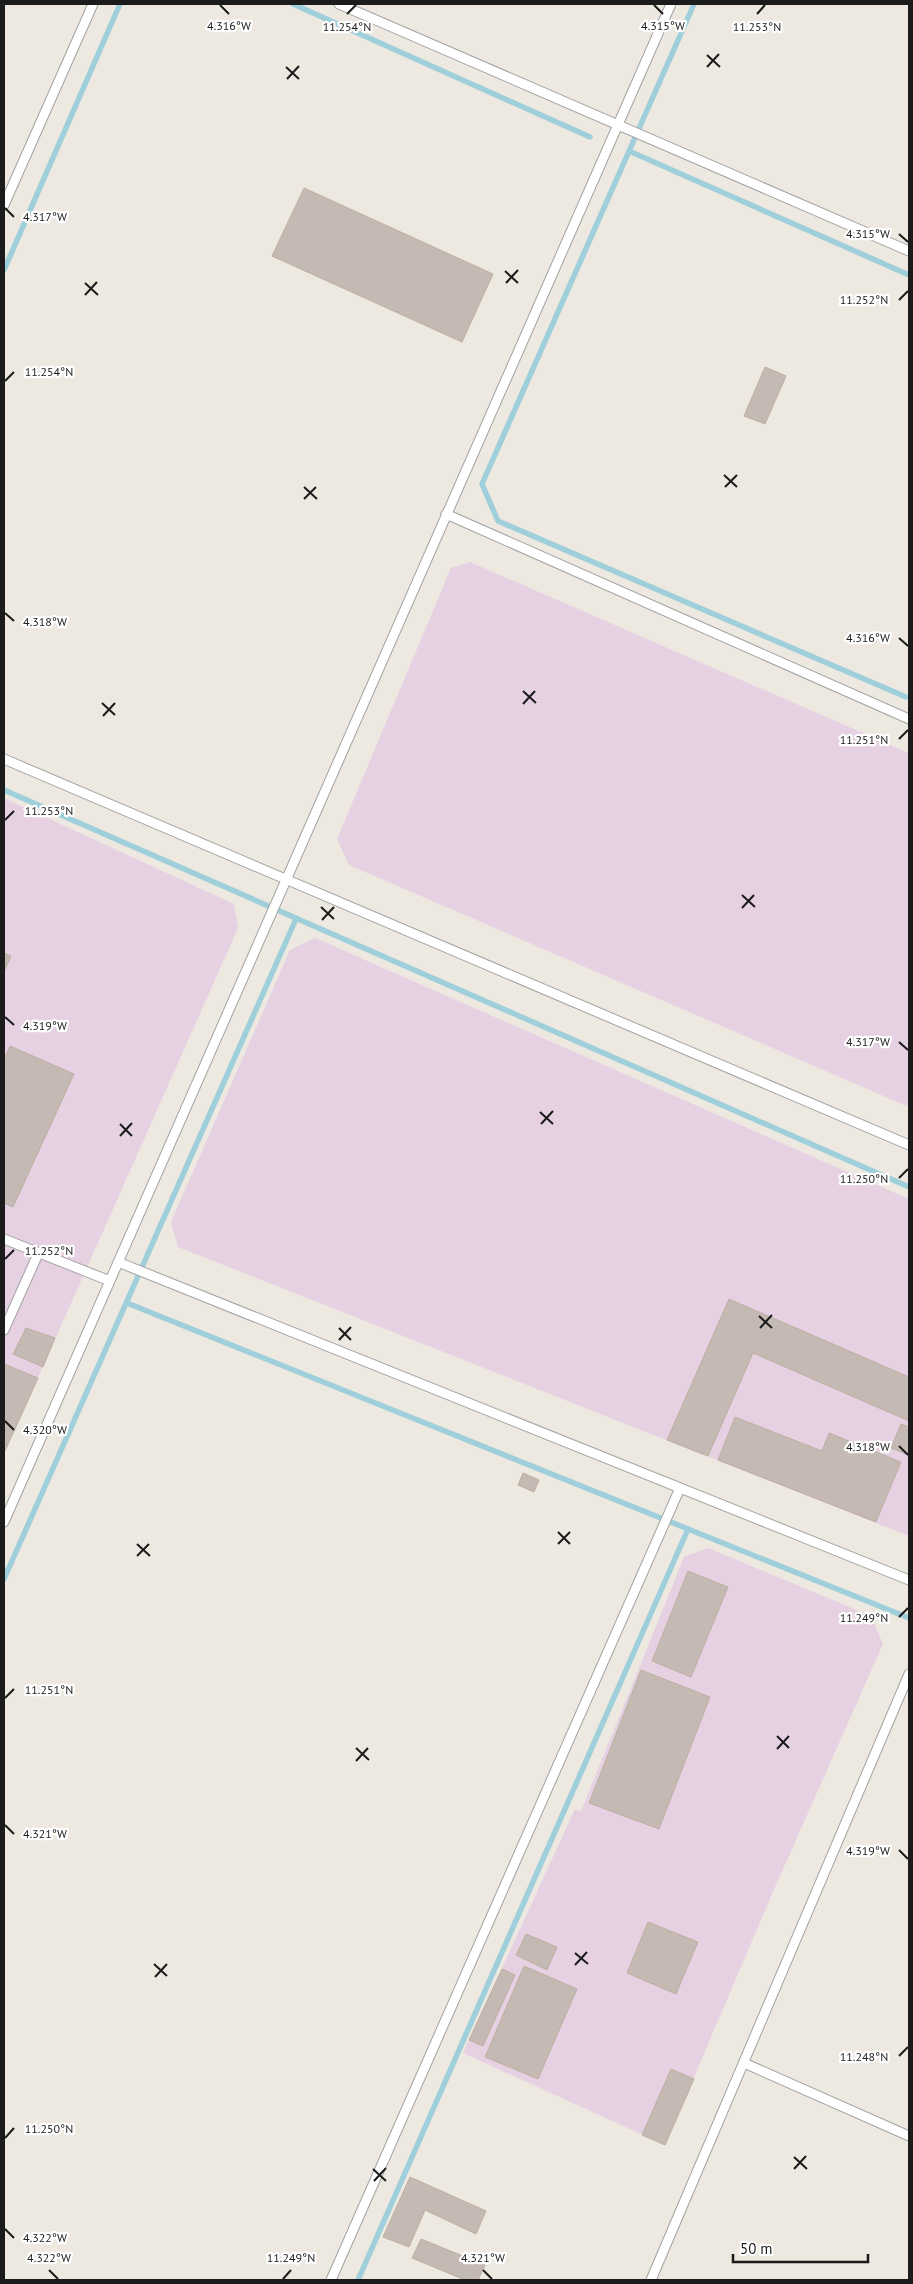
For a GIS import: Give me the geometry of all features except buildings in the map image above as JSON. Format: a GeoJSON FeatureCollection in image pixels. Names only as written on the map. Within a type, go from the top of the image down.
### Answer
{"type":"FeatureCollection","features":[{"type":"Feature","properties":{"kind":"lane"},"geometry":{"type":"LineString","coordinates":[[4,205],[92,4]]}},
{"type":"Feature","properties":{"kind":"lane"},"geometry":{"type":"LineString","coordinates":[[339,4],[909,251]]}},
{"type":"Feature","properties":{"kind":"lane"},"geometry":{"type":"LineString","coordinates":[[4,1522],[671,4]]}},
{"type":"Feature","properties":{"kind":"lane"},"geometry":{"type":"LineString","coordinates":[[446,514],[909,719]]}},
{"type":"Feature","properties":{"kind":"lane"},"geometry":{"type":"LineString","coordinates":[[4,759],[287,878],[909,1145]]}},
{"type":"Feature","properties":{"kind":"lane"},"geometry":{"type":"LineString","coordinates":[[4,1239],[110,1281]]}},
{"type":"Feature","properties":{"kind":"lane"},"geometry":{"type":"LineString","coordinates":[[4,1330],[38,1254]]}},
{"type":"Feature","properties":{"kind":"lane"},"geometry":{"type":"LineString","coordinates":[[118,1262],[909,1580]]}},
{"type":"Feature","properties":{"kind":"lane"},"geometry":{"type":"LineString","coordinates":[[331,2280],[680,1488]]}},
{"type":"Feature","properties":{"kind":"lane"},"geometry":{"type":"LineString","coordinates":[[652,2280],[909,1674]]}},
{"type":"Feature","properties":{"kind":"lane"},"geometry":{"type":"LineString","coordinates":[[744,2063],[909,2136]]}},
{"type":"Feature","properties":{"kind":"shaded area"},"geometry":{"type":"Polygon","coordinates":[[[470,562],[909,753],[909,1107],[349,865],[337,839],[451,568],[470,562]]]}},
{"type":"Feature","properties":{"kind":"shaded area"},"geometry":{"type":"Polygon","coordinates":[[[4,798],[234,904],[238,928],[4,1454],[4,798]]]}},
{"type":"Feature","properties":{"kind":"shaded area"},"geometry":{"type":"Polygon","coordinates":[[[315,938],[909,1199],[909,1536],[178,1247],[171,1222],[290,950],[315,938]]]}},
{"type":"Feature","properties":{"kind":"shaded area"},"geometry":{"type":"Polygon","coordinates":[[[708,1548],[871,1616],[883,1644],[772,1894],[665,2145],[463,2053],[575,1809],[581,1811],[684,1557],[708,1548]]]}},
{"type":"Feature","properties":{"kind":"waterway"},"geometry":{"type":"LineString","coordinates":[[4,270],[120,4]]}},
{"type":"Feature","properties":{"kind":"waterway"},"geometry":{"type":"LineString","coordinates":[[293,4],[590,137]]}},
{"type":"Feature","properties":{"kind":"waterway"},"geometry":{"type":"LineString","coordinates":[[694,4],[482,484],[498,521],[906,697]]}},
{"type":"Feature","properties":{"kind":"waterway"},"geometry":{"type":"LineString","coordinates":[[629,151],[909,275]]}},
{"type":"Feature","properties":{"kind":"waterway"},"geometry":{"type":"LineString","coordinates":[[4,790],[909,1187]]}},
{"type":"Feature","properties":{"kind":"waterway"},"geometry":{"type":"LineString","coordinates":[[4,1579],[296,919]]}},
{"type":"Feature","properties":{"kind":"waterway"},"geometry":{"type":"LineString","coordinates":[[127,1303],[909,1618]]}},
{"type":"Feature","properties":{"kind":"waterway"},"geometry":{"type":"LineString","coordinates":[[358,2280],[688,1529]]}}]}
